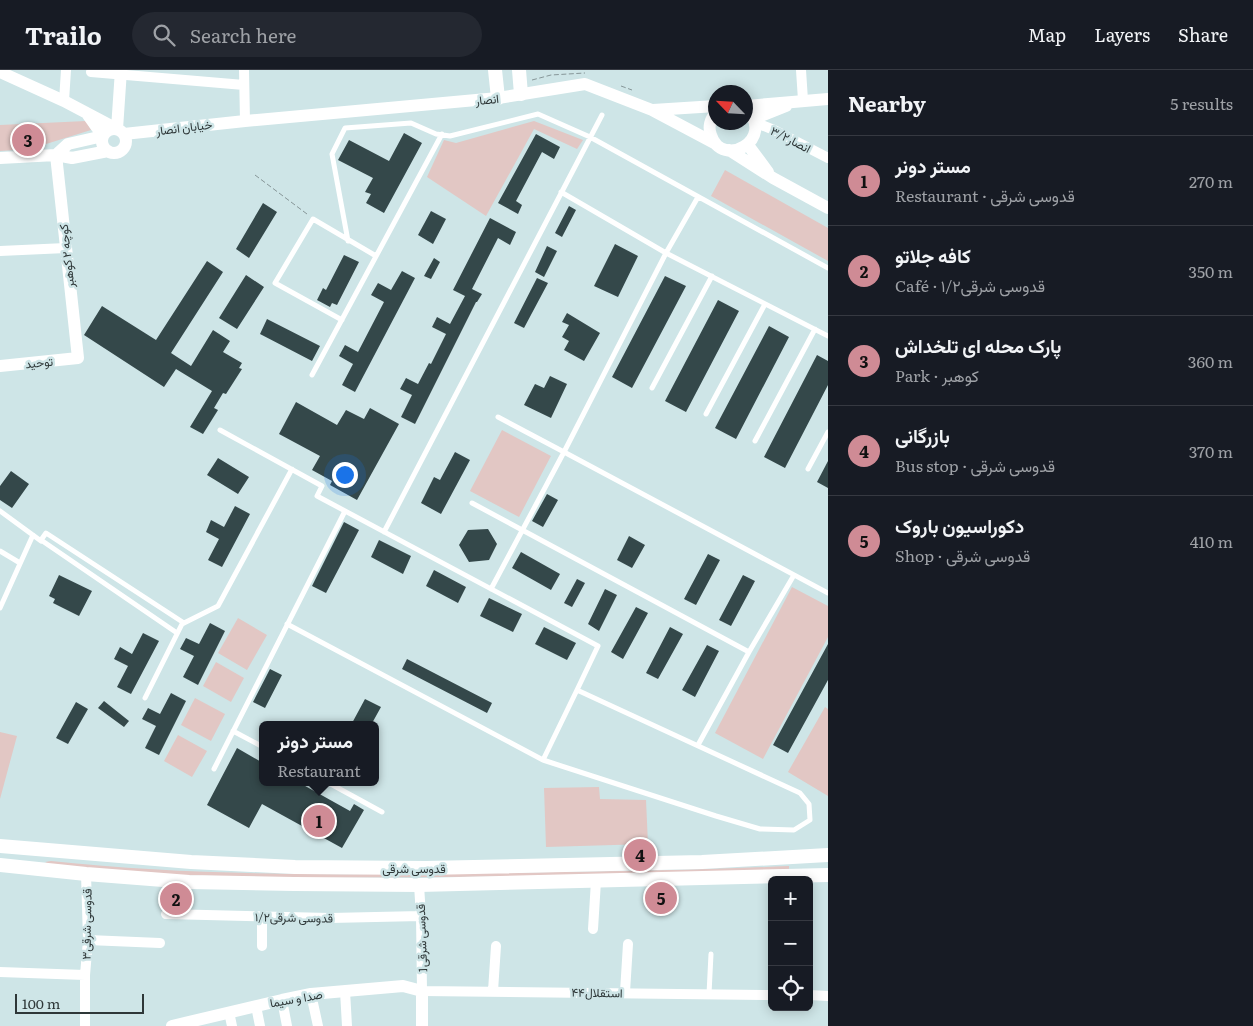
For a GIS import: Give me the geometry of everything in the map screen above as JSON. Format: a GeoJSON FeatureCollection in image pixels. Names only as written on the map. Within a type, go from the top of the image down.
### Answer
{"type":"FeatureCollection","features":[{"type":"Feature","properties":{"kind":"main road"},"geometry":{"type":"LineString","coordinates":[[495,70],[498,98]]}},
{"type":"Feature","properties":{"kind":"main road"},"geometry":{"type":"LineString","coordinates":[[519,70],[521,94]]}},
{"type":"Feature","properties":{"kind":"main road","name":"قدوسی شرقی"},"geometry":{"type":"LineString","coordinates":[[0,846],[191,862],[295,867],[426,868],[702,862],[828,855]]}},
{"type":"Feature","properties":{"kind":"main road"},"geometry":{"type":"LineString","coordinates":[[36,867],[37,848]]}},
{"type":"Feature","properties":{"kind":"main road"},"geometry":{"type":"LineString","coordinates":[[804,876],[805,856]]}},
{"type":"Feature","properties":{"kind":"main road","name":"قدوسی شرقی"},"geometry":{"type":"LineString","coordinates":[[0,864],[86,874],[189,882],[418,886],[768,877]]}},
{"type":"Feature","properties":{"kind":"main road","name":"قدوسی شرقی"},"geometry":{"type":"LineString","coordinates":[[804,876],[828,875]]}},
{"type":"Feature","properties":{"kind":"street"},"geometry":{"type":"LineString","coordinates":[[64,101],[66,70]]}},
{"type":"Feature","properties":{"kind":"street"},"geometry":{"type":"LineString","coordinates":[[244,70],[245,121]]}},
{"type":"Feature","properties":{"kind":"street"},"geometry":{"type":"LineString","coordinates":[[801,70],[803,100]]}},
{"type":"Feature","properties":{"kind":"street"},"geometry":{"type":"LineString","coordinates":[[0,72],[86,112],[120,132],[126,142],[123,149],[116,153],[108,151],[72,158],[56,155],[0,158]]}},
{"type":"Feature","properties":{"kind":"street"},"geometry":{"type":"LineString","coordinates":[[91,72],[121,72],[182,80],[244,85]]}},
{"type":"Feature","properties":{"kind":"street"},"geometry":{"type":"LineString","coordinates":[[120,132],[121,72]]}},
{"type":"Feature","properties":{"kind":"street","name":"انصار"},"geometry":{"type":"LineString","coordinates":[[245,121],[498,98],[585,84],[652,110],[729,150]]}},
{"type":"Feature","properties":{"kind":"street"},"geometry":{"type":"LineString","coordinates":[[753,113],[803,100],[828,98]]}},
{"type":"Feature","properties":{"kind":"street"},"geometry":{"type":"LineString","coordinates":[[652,110],[708,106]]}},
{"type":"Feature","properties":{"kind":"street"},"geometry":{"type":"LineString","coordinates":[[86,112],[103,136],[103,146],[108,151]]}},
{"type":"Feature","properties":{"kind":"street","name":"انصار۳/۲"},"geometry":{"type":"LineString","coordinates":[[753,116],[774,130],[828,158]]}},
{"type":"Feature","properties":{"kind":"street","name":"خیابان انصار"},"geometry":{"type":"LineString","coordinates":[[120,132],[245,121]]}},
{"type":"Feature","properties":{"kind":"street"},"geometry":{"type":"LineString","coordinates":[[729,150],[742,148],[748,144],[755,132],[753,125]]}},
{"type":"Feature","properties":{"kind":"street"},"geometry":{"type":"LineString","coordinates":[[710,130],[716,144]]}},
{"type":"Feature","properties":{"kind":"street"},"geometry":{"type":"LineString","coordinates":[[56,155],[68,144],[103,136],[107,131],[120,132]]}},
{"type":"Feature","properties":{"kind":"street"},"geometry":{"type":"LineString","coordinates":[[748,144],[773,178]]}},
{"type":"Feature","properties":{"kind":"street"},"geometry":{"type":"LineString","coordinates":[[729,150],[773,178],[828,208]]}},
{"type":"Feature","properties":{"kind":"street","name":"کوچه ۲ کوهبر"},"geometry":{"type":"LineString","coordinates":[[56,155],[78,358]]}},
{"type":"Feature","properties":{"kind":"street"},"geometry":{"type":"LineString","coordinates":[[0,251],[66,248]]}},
{"type":"Feature","properties":{"kind":"street","name":"توحید"},"geometry":{"type":"LineString","coordinates":[[0,366],[78,358]]}},
{"type":"Feature","properties":{"kind":"street","name":"قدوسی شرقی۳"},"geometry":{"type":"LineString","coordinates":[[85,1026],[85,975],[88,940],[86,874]]}},
{"type":"Feature","properties":{"kind":"street"},"geometry":{"type":"LineString","coordinates":[[593,929],[596,882]]}},
{"type":"Feature","properties":{"kind":"street","name":"1قدوسی شرقی"},"geometry":{"type":"LineString","coordinates":[[418,886],[421,916],[422,991]]}},
{"type":"Feature","properties":{"kind":"street","name":"قدوسی شرقی۱/۲"},"geometry":{"type":"LineString","coordinates":[[166,914],[330,918],[421,916]]}},
{"type":"Feature","properties":{"kind":"street"},"geometry":{"type":"LineString","coordinates":[[262,916],[262,946]]}},
{"type":"Feature","properties":{"kind":"street"},"geometry":{"type":"LineString","coordinates":[[88,940],[160,943]]}},
{"type":"Feature","properties":{"kind":"street"},"geometry":{"type":"LineString","coordinates":[[625,992],[628,944]]}},
{"type":"Feature","properties":{"kind":"street"},"geometry":{"type":"LineString","coordinates":[[493,991],[496,946]]}},
{"type":"Feature","properties":{"kind":"street"},"geometry":{"type":"LineString","coordinates":[[0,972],[85,975]]}},
{"type":"Feature","properties":{"kind":"street","name":"صدا و سیما"},"geometry":{"type":"LineString","coordinates":[[180,1025],[202,1022],[229,1012],[311,994],[403,986],[422,991]]}},
{"type":"Feature","properties":{"kind":"street"},"geometry":{"type":"LineString","coordinates":[[345,991],[347,1026]]}},
{"type":"Feature","properties":{"kind":"street"},"geometry":{"type":"LineString","coordinates":[[422,991],[422,1026]]}},
{"type":"Feature","properties":{"kind":"street","name":"استقلال۴۴"},"geometry":{"type":"LineString","coordinates":[[422,991],[768,994]]}},
{"type":"Feature","properties":{"kind":"street"},"geometry":{"type":"LineString","coordinates":[[311,994],[318,1026]]}},
{"type":"Feature","properties":{"kind":"street"},"geometry":{"type":"LineString","coordinates":[[813,995],[828,996]]}},
{"type":"Feature","properties":{"kind":"street"},"geometry":{"type":"LineString","coordinates":[[282,1000],[287,1026]]}},
{"type":"Feature","properties":{"kind":"street"},"geometry":{"type":"LineString","coordinates":[[256,1006],[260,1026]]}},
{"type":"Feature","properties":{"kind":"street"},"geometry":{"type":"LineString","coordinates":[[229,1012],[232,1026]]}},
{"type":"Feature","properties":{"kind":"lane"},"geometry":{"type":"LineString","coordinates":[[348,241],[332,154],[345,128],[411,123],[436,134],[450,136],[538,114],[590,137],[828,268]]}},
{"type":"Feature","properties":{"kind":"lane"},"geometry":{"type":"LineString","coordinates":[[384,532],[602,114]]}},
{"type":"Feature","properties":{"kind":"lane"},"geometry":{"type":"LineString","coordinates":[[312,375],[442,134]]}},
{"type":"Feature","properties":{"kind":"lane"},"geometry":{"type":"LineString","coordinates":[[561,192],[666,253],[828,336]]}},
{"type":"Feature","properties":{"kind":"lane"},"geometry":{"type":"LineString","coordinates":[[491,589],[666,253],[698,197]]}},
{"type":"Feature","properties":{"kind":"lane"},"geometry":{"type":"LineString","coordinates":[[342,320],[275,283],[313,219],[376,256]]}},
{"type":"Feature","properties":{"kind":"lane"},"geometry":{"type":"LineString","coordinates":[[652,388],[712,276]]}},
{"type":"Feature","properties":{"kind":"lane"},"geometry":{"type":"LineString","coordinates":[[706,414],[765,304]]}},
{"type":"Feature","properties":{"kind":"lane"},"geometry":{"type":"LineString","coordinates":[[754,441],[815,329]]}},
{"type":"Feature","properties":{"kind":"lane"},"geometry":{"type":"LineString","coordinates":[[498,417],[828,593]]}},
{"type":"Feature","properties":{"kind":"lane"},"geometry":{"type":"LineString","coordinates":[[220,430],[322,486],[317,496],[598,646],[543,760]]}},
{"type":"Feature","properties":{"kind":"lane"},"geometry":{"type":"LineString","coordinates":[[808,469],[828,432]]}},
{"type":"Feature","properties":{"kind":"lane"},"geometry":{"type":"LineString","coordinates":[[145,698],[177,633],[184,623],[218,606],[292,468]]}},
{"type":"Feature","properties":{"kind":"lane"},"geometry":{"type":"LineString","coordinates":[[472,503],[749,652]]}},
{"type":"Feature","properties":{"kind":"lane"},"geometry":{"type":"LineString","coordinates":[[0,511],[177,633]]}},
{"type":"Feature","properties":{"kind":"lane"},"geometry":{"type":"LineString","coordinates":[[214,769],[345,511]]}},
{"type":"Feature","properties":{"kind":"lane"},"geometry":{"type":"LineString","coordinates":[[41,541],[46,533],[184,623]]}},
{"type":"Feature","properties":{"kind":"lane"},"geometry":{"type":"LineString","coordinates":[[0,608],[33,535]]}},
{"type":"Feature","properties":{"kind":"lane"},"geometry":{"type":"LineString","coordinates":[[0,551],[20,563]]}},
{"type":"Feature","properties":{"kind":"lane"},"geometry":{"type":"LineString","coordinates":[[698,746],[749,652],[794,575]]}},
{"type":"Feature","properties":{"kind":"lane"},"geometry":{"type":"LineString","coordinates":[[287,624],[543,760],[707,814],[760,829],[794,830],[810,820],[809,804],[800,793],[577,690]]}},
{"type":"Feature","properties":{"kind":"lane"},"geometry":{"type":"LineString","coordinates":[[233,731],[259,745]]}},
{"type":"Feature","properties":{"kind":"lane"},"geometry":{"type":"LineString","coordinates":[[334,786],[382,812]]}},
{"type":"Feature","properties":{"kind":"lane"},"geometry":{"type":"LineString","coordinates":[[709,994],[711,954]]}},
{"type":"Feature","properties":{"kind":"path"},"geometry":{"type":"LineString","coordinates":[[255,175],[313,219]]}},
{"type":"Feature","properties":{"kind":"shaded area"},"geometry":{"type":"Polygon","coordinates":[[[86,121],[91,130],[30,149],[0,151],[0,125],[86,121]]]}},
{"type":"Feature","properties":{"kind":"shaded area"},"geometry":{"type":"Polygon","coordinates":[[[534,121],[583,140],[577,149],[534,129],[486,216],[427,177],[444,140],[456,143],[534,121]]]}},
{"type":"Feature","properties":{"kind":"shaded area"},"geometry":{"type":"Polygon","coordinates":[[[725,170],[828,228],[828,261],[711,196],[725,170]]]}},
{"type":"Feature","properties":{"kind":"shaded area"},"geometry":{"type":"Polygon","coordinates":[[[502,430],[551,456],[519,517],[470,491],[502,430]]]}},
{"type":"Feature","properties":{"kind":"shaded area"},"geometry":{"type":"Polygon","coordinates":[[[792,587],[828,606],[828,637],[763,759],[715,733],[792,587]]]}},
{"type":"Feature","properties":{"kind":"shaded area"},"geometry":{"type":"Polygon","coordinates":[[[238,618],[267,635],[247,670],[218,653],[238,618]]]}},
{"type":"Feature","properties":{"kind":"shaded area"},"geometry":{"type":"Polygon","coordinates":[[[216,662],[244,678],[231,702],[203,686],[216,662]]]}},
{"type":"Feature","properties":{"kind":"shaded area"},"geometry":{"type":"Polygon","coordinates":[[[195,698],[225,714],[211,741],[181,725],[195,698]]]}},
{"type":"Feature","properties":{"kind":"shaded area"},"geometry":{"type":"Polygon","coordinates":[[[825,707],[828,709],[828,796],[788,772],[825,707]]]}},
{"type":"Feature","properties":{"kind":"shaded area"},"geometry":{"type":"Polygon","coordinates":[[[0,732],[17,736],[0,799],[0,732]]]}},
{"type":"Feature","properties":{"kind":"shaded area"},"geometry":{"type":"Polygon","coordinates":[[[178,735],[207,751],[192,777],[164,761],[178,735]]]}},
{"type":"Feature","properties":{"kind":"shaded area"},"geometry":{"type":"Polygon","coordinates":[[[599,787],[600,799],[646,800],[648,844],[546,847],[544,788],[599,787]]]}},
{"type":"Feature","properties":{"kind":"shaded area"},"geometry":{"type":"Polygon","coordinates":[[[45,862],[210,872],[316,874],[632,871],[789,866],[789,869],[724,873],[565,876],[309,878],[171,875],[55,867],[45,862]]]}},
{"type":"Feature","properties":{"kind":"building"},"geometry":{"type":"Polygon","coordinates":[[[404,133],[422,143],[384,213],[366,203],[371,194],[365,192],[373,178],[338,160],[349,140],[389,161],[404,133]]]}},
{"type":"Feature","properties":{"kind":"building"},"geometry":{"type":"Polygon","coordinates":[[[536,134],[560,147],[554,159],[542,152],[516,201],[522,205],[518,214],[498,203],[536,134]]]}},
{"type":"Feature","properties":{"kind":"building"},"geometry":{"type":"Polygon","coordinates":[[[263,203],[277,212],[249,258],[236,249],[263,203]]]}},
{"type":"Feature","properties":{"kind":"building"},"geometry":{"type":"Polygon","coordinates":[[[569,206],[576,210],[562,237],[555,233],[569,206]]]}},
{"type":"Feature","properties":{"kind":"building"},"geometry":{"type":"Polygon","coordinates":[[[431,211],[446,219],[433,244],[418,235],[431,211]]]}},
{"type":"Feature","properties":{"kind":"building"},"geometry":{"type":"Polygon","coordinates":[[[490,218],[516,232],[510,245],[498,238],[472,289],[482,294],[476,302],[415,424],[401,417],[412,395],[400,389],[406,378],[418,384],[429,363],[431,364],[446,334],[432,327],[437,317],[450,324],[465,296],[453,290],[490,218]]]}},
{"type":"Feature","properties":{"kind":"building"},"geometry":{"type":"Polygon","coordinates":[[[615,244],[638,256],[618,297],[594,286],[615,244]]]}},
{"type":"Feature","properties":{"kind":"building"},"geometry":{"type":"Polygon","coordinates":[[[547,246],[557,251],[544,277],[535,272],[547,246]]]}},
{"type":"Feature","properties":{"kind":"building"},"geometry":{"type":"Polygon","coordinates":[[[344,255],[359,262],[337,305],[332,303],[330,307],[317,300],[323,288],[326,290],[344,255]]]}},
{"type":"Feature","properties":{"kind":"building"},"geometry":{"type":"Polygon","coordinates":[[[434,258],[440,262],[431,279],[424,276],[434,258]]]}},
{"type":"Feature","properties":{"kind":"building"},"geometry":{"type":"Polygon","coordinates":[[[207,261],[223,272],[171,353],[191,366],[213,330],[230,341],[223,352],[242,363],[239,368],[242,369],[226,394],[223,393],[214,408],[218,410],[203,434],[190,427],[212,391],[176,369],[164,387],[84,335],[102,306],[156,340],[207,261]]]}},
{"type":"Feature","properties":{"kind":"building"},"geometry":{"type":"Polygon","coordinates":[[[402,271],[415,278],[355,392],[342,385],[353,364],[339,356],[345,345],[358,352],[384,302],[371,295],[378,283],[391,290],[402,271]]]}},
{"type":"Feature","properties":{"kind":"building"},"geometry":{"type":"Polygon","coordinates":[[[246,275],[264,287],[237,329],[219,318],[246,275]]]}},
{"type":"Feature","properties":{"kind":"building"},"geometry":{"type":"Polygon","coordinates":[[[665,276],[686,286],[632,388],[612,377],[665,276]]]}},
{"type":"Feature","properties":{"kind":"building"},"geometry":{"type":"Polygon","coordinates":[[[537,278],[548,283],[524,328],[514,323],[537,278]]]}},
{"type":"Feature","properties":{"kind":"building"},"geometry":{"type":"Polygon","coordinates":[[[718,300],[739,311],[686,412],[665,401],[718,300]]]}},
{"type":"Feature","properties":{"kind":"building"},"geometry":{"type":"Polygon","coordinates":[[[567,313],[600,333],[584,361],[564,350],[569,341],[562,337],[569,325],[562,322],[567,313]]]}},
{"type":"Feature","properties":{"kind":"building"},"geometry":{"type":"Polygon","coordinates":[[[267,319],[320,346],[312,361],[260,334],[267,319]]]}},
{"type":"Feature","properties":{"kind":"building"},"geometry":{"type":"Polygon","coordinates":[[[769,326],[789,337],[736,439],[715,428],[769,326]]]}},
{"type":"Feature","properties":{"kind":"building"},"geometry":{"type":"Polygon","coordinates":[[[817,355],[828,361],[828,385],[785,468],[764,457],[817,355]]]}},
{"type":"Feature","properties":{"kind":"building"},"geometry":{"type":"Polygon","coordinates":[[[550,376],[567,384],[551,418],[524,405],[535,384],[544,388],[550,376]]]}},
{"type":"Feature","properties":{"kind":"building"},"geometry":{"type":"Polygon","coordinates":[[[296,402],[337,425],[346,410],[364,419],[370,408],[399,424],[357,500],[330,485],[332,481],[312,470],[320,456],[279,434],[296,402]]]}},
{"type":"Feature","properties":{"kind":"building"},"geometry":{"type":"Polygon","coordinates":[[[455,452],[470,460],[441,514],[421,503],[434,477],[440,480],[455,452]]]}},
{"type":"Feature","properties":{"kind":"building"},"geometry":{"type":"Polygon","coordinates":[[[218,458],[249,477],[238,494],[207,475],[218,458]]]}},
{"type":"Feature","properties":{"kind":"building"},"geometry":{"type":"Polygon","coordinates":[[[828,461],[828,488],[817,482],[828,461]]]}},
{"type":"Feature","properties":{"kind":"building"},"geometry":{"type":"Polygon","coordinates":[[[11,471],[29,484],[12,508],[0,500],[0,486],[11,471]]]}},
{"type":"Feature","properties":{"kind":"building"},"geometry":{"type":"Polygon","coordinates":[[[547,494],[558,500],[543,527],[532,521],[547,494]]]}},
{"type":"Feature","properties":{"kind":"building"},"geometry":{"type":"Polygon","coordinates":[[[235,506],[250,514],[222,567],[208,560],[219,539],[206,532],[211,520],[224,527],[235,506]]]}},
{"type":"Feature","properties":{"kind":"building"},"geometry":{"type":"Polygon","coordinates":[[[344,522],[359,530],[326,593],[312,586],[344,522]]]}},
{"type":"Feature","properties":{"kind":"building"},"geometry":{"type":"Polygon","coordinates":[[[488,529],[497,544],[489,560],[469,562],[459,545],[468,530],[488,529]]]}},
{"type":"Feature","properties":{"kind":"building"},"geometry":{"type":"Polygon","coordinates":[[[629,536],[645,545],[632,568],[617,560],[629,536]]]}},
{"type":"Feature","properties":{"kind":"building"},"geometry":{"type":"Polygon","coordinates":[[[379,540],[411,556],[403,574],[371,557],[379,540]]]}},
{"type":"Feature","properties":{"kind":"building"},"geometry":{"type":"Polygon","coordinates":[[[521,552],[560,574],[551,590],[512,568],[521,552]]]}},
{"type":"Feature","properties":{"kind":"building"},"geometry":{"type":"Polygon","coordinates":[[[708,554],[720,560],[696,605],[684,599],[708,554]]]}},
{"type":"Feature","properties":{"kind":"building"},"geometry":{"type":"Polygon","coordinates":[[[434,570],[466,587],[458,603],[426,586],[434,570]]]}},
{"type":"Feature","properties":{"kind":"building"},"geometry":{"type":"Polygon","coordinates":[[[59,575],[92,591],[79,616],[53,603],[55,599],[49,596],[59,575]]]}},
{"type":"Feature","properties":{"kind":"building"},"geometry":{"type":"Polygon","coordinates":[[[743,575],[755,581],[731,626],[719,620],[743,575]]]}},
{"type":"Feature","properties":{"kind":"building"},"geometry":{"type":"Polygon","coordinates":[[[577,579],[585,583],[572,607],[564,603],[577,579]]]}},
{"type":"Feature","properties":{"kind":"building"},"geometry":{"type":"Polygon","coordinates":[[[605,589],[617,595],[599,631],[588,624],[605,589]]]}},
{"type":"Feature","properties":{"kind":"building"},"geometry":{"type":"Polygon","coordinates":[[[489,598],[522,614],[513,632],[480,616],[489,598]]]}},
{"type":"Feature","properties":{"kind":"building"},"geometry":{"type":"Polygon","coordinates":[[[636,607],[648,613],[623,659],[611,652],[636,607]]]}},
{"type":"Feature","properties":{"kind":"building"},"geometry":{"type":"Polygon","coordinates":[[[210,623],[225,631],[198,685],[183,677],[194,656],[180,649],[186,638],[199,644],[210,623]]]}},
{"type":"Feature","properties":{"kind":"building"},"geometry":{"type":"Polygon","coordinates":[[[544,627],[576,643],[567,660],[535,644],[544,627]]]}},
{"type":"Feature","properties":{"kind":"building"},"geometry":{"type":"Polygon","coordinates":[[[670,627],[683,634],[658,679],[646,673],[670,627]]]}},
{"type":"Feature","properties":{"kind":"building"},"geometry":{"type":"Polygon","coordinates":[[[143,633],[159,641],[131,694],[117,687],[128,666],[114,659],[120,647],[132,654],[143,633]]]}},
{"type":"Feature","properties":{"kind":"building"},"geometry":{"type":"Polygon","coordinates":[[[828,644],[828,680],[788,753],[773,745],[828,644]]]}},
{"type":"Feature","properties":{"kind":"building"},"geometry":{"type":"Polygon","coordinates":[[[707,645],[719,651],[695,697],[682,690],[707,645]]]}},
{"type":"Feature","properties":{"kind":"building"},"geometry":{"type":"Polygon","coordinates":[[[407,659],[492,703],[487,713],[402,669],[407,659]]]}},
{"type":"Feature","properties":{"kind":"building"},"geometry":{"type":"Polygon","coordinates":[[[270,669],[282,675],[265,708],[253,702],[270,669]]]}},
{"type":"Feature","properties":{"kind":"building"},"geometry":{"type":"Polygon","coordinates":[[[171,693],[186,701],[159,755],[145,748],[156,726],[142,719],[148,708],[160,714],[171,693]]]}},
{"type":"Feature","properties":{"kind":"building"},"geometry":{"type":"Polygon","coordinates":[[[365,699],[381,707],[373,721],[353,721],[365,699]]]}},
{"type":"Feature","properties":{"kind":"building"},"geometry":{"type":"Polygon","coordinates":[[[104,701],[129,721],[124,727],[98,708],[104,701]]]}},
{"type":"Feature","properties":{"kind":"building"},"geometry":{"type":"Polygon","coordinates":[[[76,702],[88,709],[68,744],[56,738],[76,702]]]}},
{"type":"Feature","properties":{"kind":"building"},"geometry":{"type":"Polygon","coordinates":[[[237,748],[259,761],[259,786],[305,786],[350,811],[354,804],[364,810],[342,848],[262,804],[249,828],[207,805],[237,748]]]}},
{"type":"Feature","properties":{"kind":"place","name":"پارک محله ای تلخداش"},"geometry":{"type":"Point","coordinates":[28,140]}},
{"type":"Feature","properties":{"kind":"place","name":"مستر دونر"},"geometry":{"type":"Point","coordinates":[319,821]}},
{"type":"Feature","properties":{"kind":"place","name":"بازرگانی"},"geometry":{"type":"Point","coordinates":[640,855]}},
{"type":"Feature","properties":{"kind":"place","name":"دکوراسیون باروک"},"geometry":{"type":"Point","coordinates":[661,898]}},
{"type":"Feature","properties":{"kind":"place","name":"کافه جلاتو"},"geometry":{"type":"Point","coordinates":[176,899]}}]}
